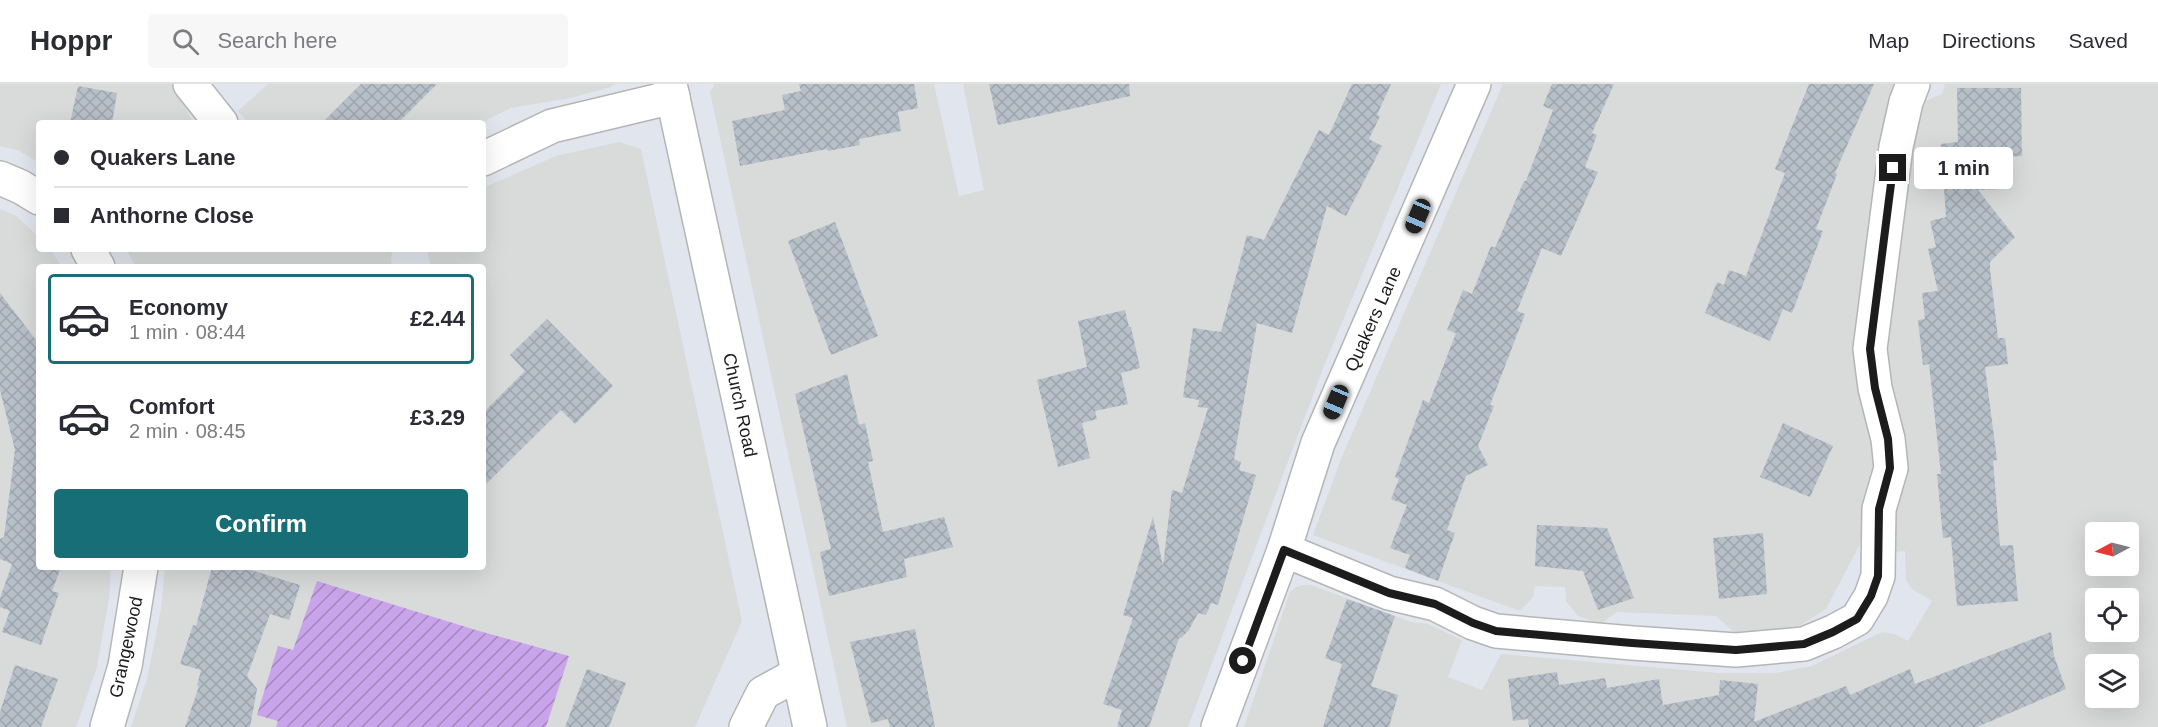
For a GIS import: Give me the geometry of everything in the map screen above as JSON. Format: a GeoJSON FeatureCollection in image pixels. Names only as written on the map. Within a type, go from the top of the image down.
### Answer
{"type":"FeatureCollection","features":[{"type":"Feature","properties":{"kind":"street"},"geometry":{"type":"LineString","coordinates":[[190,84],[218,120]]}},
{"type":"Feature","properties":{"kind":"street","name":"Quakers Lane"},"geometry":{"type":"LineString","coordinates":[[1218,727],[1284,550],[1318,444],[1474,84]]}},
{"type":"Feature","properties":{"kind":"street"},"geometry":{"type":"LineString","coordinates":[[1284,550],[1389,593],[1435,604],[1473,623],[1496,631],[1736,650],[1804,644],[1857,619],[1871,596],[1878,576],[1879,509],[1890,468],[1888,439],[1875,388],[1870,349],[1896,147],[1906,102],[1913,84]]}},
{"type":"Feature","properties":{"kind":"street"},"geometry":{"type":"LineString","coordinates":[[486,158],[552,126],[671,91]]}},
{"type":"Feature","properties":{"kind":"street","name":"Church Road"},"geometry":{"type":"LineString","coordinates":[[671,91],[810,727]]}},
{"type":"Feature","properties":{"kind":"street"},"geometry":{"type":"LineString","coordinates":[[0,178],[36,196]]}},
{"type":"Feature","properties":{"kind":"street","name":"Grangewood"},"geometry":{"type":"LineString","coordinates":[[107,727],[125,666],[141,570]]}},
{"type":"Feature","properties":{"kind":"street"},"geometry":{"type":"LineString","coordinates":[[746,727],[763,693],[798,674]]}},
{"type":"Feature","properties":{"kind":"shaded area"},"geometry":{"type":"Polygon","coordinates":[[[0,84],[171,84],[192,120],[36,120],[36,161],[18,150],[0,146],[0,84]]]}},
{"type":"Feature","properties":{"kind":"shaded area"},"geometry":{"type":"Polygon","coordinates":[[[268,84],[614,84],[611,87],[570,98],[511,108],[486,120],[246,120],[238,111],[268,84]]]}},
{"type":"Feature","properties":{"kind":"shaded area"},"geometry":{"type":"Polygon","coordinates":[[[715,84],[934,84],[959,196],[984,190],[963,84],[1441,84],[1324,366],[1188,727],[847,727],[710,92],[715,84]]]}},
{"type":"Feature","properties":{"kind":"shaded area"},"geometry":{"type":"Polygon","coordinates":[[[1503,84],[1899,84],[1873,442],[1874,470],[1860,544],[1826,609],[1794,629],[1734,632],[1716,616],[1617,612],[1600,624],[1578,616],[1566,601],[1565,587],[1535,586],[1533,597],[1520,611],[1313,535],[1341,459],[1503,84]]]}},
{"type":"Feature","properties":{"kind":"shaded area"},"geometry":{"type":"Polygon","coordinates":[[[1945,84],[2158,84],[2158,727],[1244,727],[1290,592],[1303,585],[1311,585],[1411,622],[1428,624],[1462,640],[1448,677],[1482,690],[1501,654],[1719,673],[1776,673],[1812,666],[1882,632],[1894,634],[1908,641],[1932,601],[1912,589],[1906,580],[1905,551],[1895,552],[1892,526],[1901,426],[1888,372],[1886,345],[1914,123],[1921,103],[1942,94],[1945,84]]]}},
{"type":"Feature","properties":{"kind":"shaded area"},"geometry":{"type":"Polygon","coordinates":[[[619,142],[641,149],[742,621],[695,727],[131,727],[147,679],[161,609],[165,570],[486,570],[486,264],[430,264],[428,252],[486,252],[486,187],[556,156],[619,142]]]}},
{"type":"Feature","properties":{"kind":"shaded area"},"geometry":{"type":"Polygon","coordinates":[[[0,209],[16,216],[36,234],[36,252],[52,252],[60,264],[36,264],[36,570],[111,570],[109,598],[97,667],[76,727],[0,727],[0,209]]]}},
{"type":"Feature","properties":{"kind":"shaded area"},"geometry":{"type":"Polygon","coordinates":[[[128,252],[392,252],[391,264],[134,264],[128,252]]]}},
{"type":"Feature","properties":{"kind":"shaded area"},"geometry":{"type":"Polygon","coordinates":[[[317,581],[569,656],[546,727],[276,727],[278,721],[257,715],[278,646],[293,650],[317,581]]]}},
{"type":"Feature","properties":{"kind":"building"},"geometry":{"type":"Polygon","coordinates":[[[361,84],[437,84],[401,120],[325,120],[361,84]]]}},
{"type":"Feature","properties":{"kind":"building"},"geometry":{"type":"Polygon","coordinates":[[[799,84],[914,84],[918,108],[898,112],[901,131],[859,139],[860,145],[740,166],[732,121],[785,110],[782,95],[801,91],[799,84]]]}},
{"type":"Feature","properties":{"kind":"building"},"geometry":{"type":"Polygon","coordinates":[[[989,84],[1129,84],[1130,96],[998,125],[989,84]]]}},
{"type":"Feature","properties":{"kind":"building"},"geometry":{"type":"Polygon","coordinates":[[[1352,84],[1391,84],[1369,139],[1382,146],[1346,216],[1327,206],[1292,333],[1257,323],[1234,459],[1241,462],[1239,470],[1256,475],[1218,605],[1211,603],[1206,615],[1198,613],[1189,630],[1179,638],[1149,727],[1117,727],[1122,710],[1103,704],[1133,618],[1123,615],[1153,517],[1163,566],[1172,490],[1182,493],[1208,408],[1198,407],[1199,400],[1183,397],[1193,328],[1221,332],[1247,235],[1264,240],[1319,130],[1329,135],[1352,84]]]}},
{"type":"Feature","properties":{"kind":"building"},"geometry":{"type":"Polygon","coordinates":[[[1552,84],[1614,84],[1592,133],[1597,135],[1585,167],[1598,172],[1561,256],[1542,248],[1517,311],[1525,314],[1490,405],[1494,406],[1478,446],[1488,465],[1466,476],[1447,530],[1455,533],[1438,581],[1405,568],[1410,555],[1390,548],[1407,505],[1391,499],[1399,479],[1395,477],[1423,400],[1429,403],[1456,333],[1447,330],[1463,290],[1472,294],[1491,246],[1495,248],[1524,181],[1526,181],[1553,110],[1543,106],[1552,84]]]}},
{"type":"Feature","properties":{"kind":"building"},"geometry":{"type":"Polygon","coordinates":[[[1809,84],[1874,84],[1835,173],[1837,174],[1816,229],[1823,231],[1792,313],[1783,309],[1770,341],[1705,313],[1717,282],[1724,285],[1729,270],[1746,276],[1785,173],[1775,169],[1809,84]]]}},
{"type":"Feature","properties":{"kind":"building"},"geometry":{"type":"Polygon","coordinates":[[[78,86],[117,93],[112,120],[71,120],[78,86]]]}},
{"type":"Feature","properties":{"kind":"building"},"geometry":{"type":"Polygon","coordinates":[[[1957,88],[2021,88],[2022,156],[2000,157],[2003,189],[1978,190],[2015,237],[1990,262],[1998,338],[2005,338],[2008,364],[1985,367],[1997,460],[1993,461],[2000,546],[2013,545],[2018,601],[1957,606],[1951,537],[1943,538],[1937,474],[1941,474],[1929,364],[1923,365],[1918,320],[1925,319],[1922,293],[1938,291],[1928,249],[1936,247],[1930,221],[1946,217],[1941,144],[1958,142],[1957,88]]]}},
{"type":"Feature","properties":{"kind":"building"},"geometry":{"type":"Polygon","coordinates":[[[835,222],[878,336],[831,355],[788,241],[835,222]]]}},
{"type":"Feature","properties":{"kind":"building"},"geometry":{"type":"Polygon","coordinates":[[[0,293],[36,340],[36,570],[60,570],[52,591],[59,593],[41,645],[2,632],[10,611],[0,607],[0,598],[12,564],[0,559],[0,539],[4,537],[15,450],[0,390],[0,293]]]}},
{"type":"Feature","properties":{"kind":"building"},"geometry":{"type":"Polygon","coordinates":[[[1125,310],[1140,368],[1121,373],[1128,404],[1095,411],[1097,419],[1082,423],[1090,458],[1058,467],[1037,380],[1087,367],[1078,321],[1125,310]]]}},
{"type":"Feature","properties":{"kind":"building"},"geometry":{"type":"Polygon","coordinates":[[[547,319],[613,386],[575,424],[561,410],[486,484],[486,410],[525,371],[510,355],[547,319]]]}},
{"type":"Feature","properties":{"kind":"building"},"geometry":{"type":"Polygon","coordinates":[[[847,374],[859,425],[865,423],[873,461],[868,462],[883,532],[944,517],[953,547],[904,559],[907,577],[829,596],[820,552],[831,549],[795,394],[847,374]]]}},
{"type":"Feature","properties":{"kind":"building"},"geometry":{"type":"Polygon","coordinates":[[[1783,423],[1833,446],[1810,497],[1760,477],[1783,423]]]}},
{"type":"Feature","properties":{"kind":"building"},"geometry":{"type":"Polygon","coordinates":[[[1537,525],[1607,528],[1634,598],[1598,610],[1583,571],[1535,566],[1537,525]]]}},
{"type":"Feature","properties":{"kind":"building"},"geometry":{"type":"Polygon","coordinates":[[[1763,533],[1767,594],[1719,599],[1713,538],[1763,533]]]}},
{"type":"Feature","properties":{"kind":"building"},"geometry":{"type":"Polygon","coordinates":[[[211,570],[251,570],[300,585],[289,620],[270,614],[247,676],[257,689],[250,727],[185,727],[199,686],[197,686],[201,670],[180,664],[193,625],[196,626],[211,570]]]}},
{"type":"Feature","properties":{"kind":"building"},"geometry":{"type":"Polygon","coordinates":[[[1347,599],[1395,616],[1371,686],[1398,695],[1389,727],[1323,727],[1342,664],[1325,658],[1347,599]]]}},
{"type":"Feature","properties":{"kind":"building"},"geometry":{"type":"Polygon","coordinates":[[[915,629],[935,727],[890,727],[888,719],[871,723],[850,642],[915,629]]]}},
{"type":"Feature","properties":{"kind":"building"},"geometry":{"type":"Polygon","coordinates":[[[2051,632],[2054,656],[2066,689],[1977,727],[1529,727],[1528,719],[1513,721],[1508,679],[1557,672],[1559,685],[1605,678],[1607,688],[1659,679],[1663,705],[1719,695],[1720,680],[1758,684],[1754,722],[1846,686],[1850,695],[1910,669],[1915,684],[2051,632]]]}},
{"type":"Feature","properties":{"kind":"building"},"geometry":{"type":"Polygon","coordinates":[[[15,665],[58,679],[41,727],[0,727],[0,712],[15,665]]]}},
{"type":"Feature","properties":{"kind":"building"},"geometry":{"type":"Polygon","coordinates":[[[587,669],[626,683],[609,727],[565,727],[587,669]]]}},
{"type":"Feature","properties":{"kind":"route"},"geometry":{"type":"LineString","coordinates":[[1243,661],[1284,550],[1389,593],[1435,604],[1473,623],[1496,631],[1736,650],[1804,644],[1857,619],[1871,596],[1878,576],[1879,509],[1890,468],[1888,439],[1875,388],[1870,349],[1893,168]]}}]}
